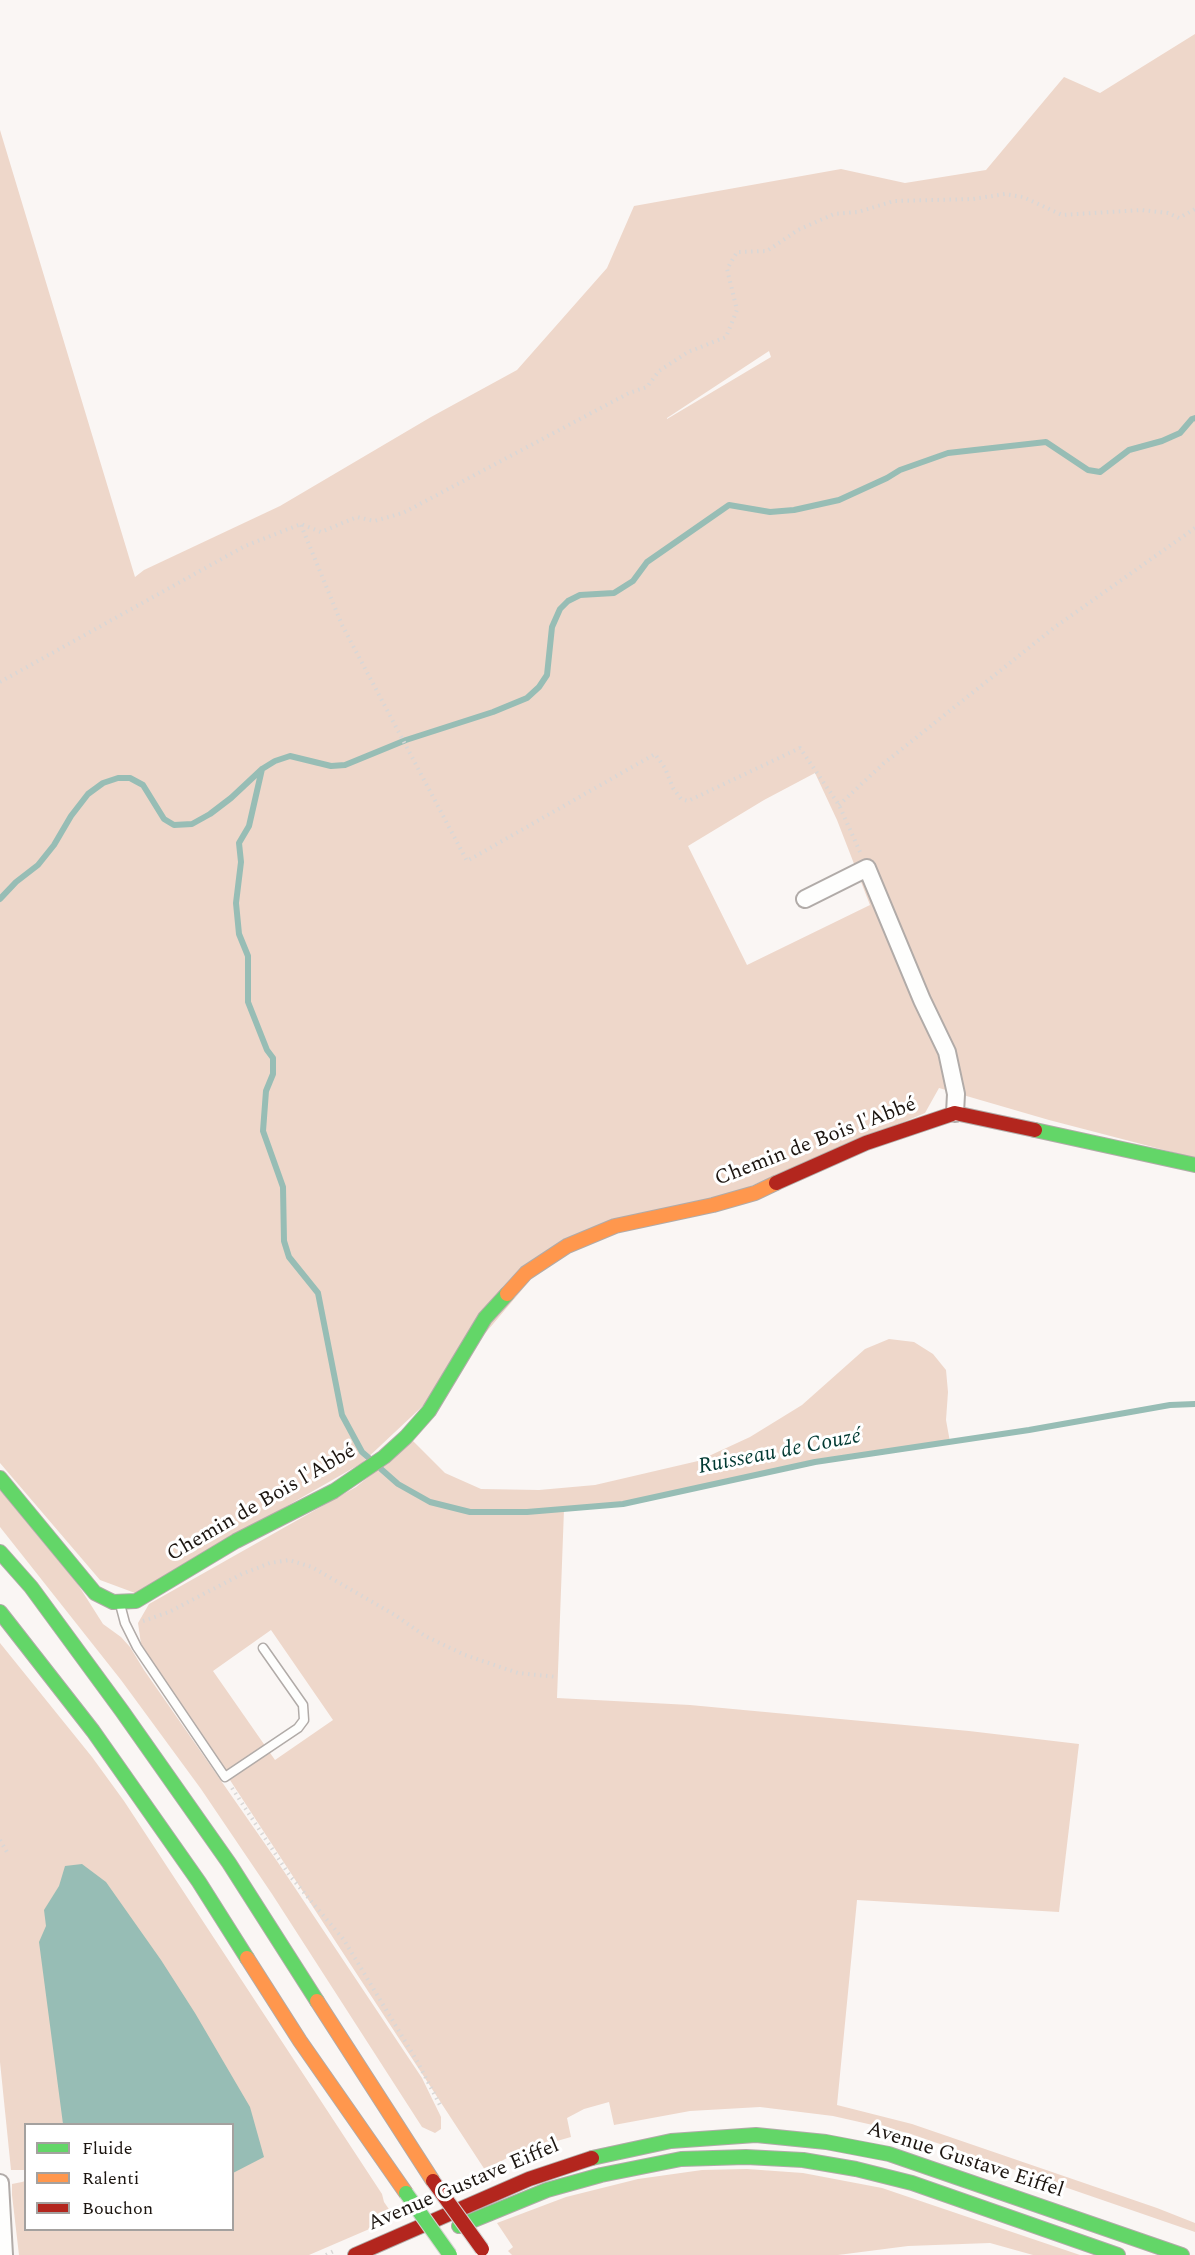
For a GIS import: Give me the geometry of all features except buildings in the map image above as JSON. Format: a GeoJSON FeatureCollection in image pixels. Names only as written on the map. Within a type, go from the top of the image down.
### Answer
{"type":"FeatureCollection","features":[{"type":"Feature","properties":{"kind":"main road"},"geometry":{"type":"LineString","coordinates":[[955,1113],[1195,1165]]}},
{"type":"Feature","properties":{"kind":"main road","name":"Chemin de Bois l'Abbé"},"geometry":{"type":"LineString","coordinates":[[120,1603],[145,1597],[236,1541],[334,1491],[384,1457],[419,1424],[429,1411],[485,1318],[526,1273],[548,1257],[567,1246],[615,1226],[713,1205],[755,1193],[866,1143],[955,1113]]}},
{"type":"Feature","properties":{"kind":"main road"},"geometry":{"type":"LineString","coordinates":[[0,1478],[95,1593],[107,1600],[120,1603]]}},
{"type":"Feature","properties":{"kind":"main road"},"geometry":{"type":"LineString","coordinates":[[0,1552],[32,1587],[229,1863],[433,2181],[485,2252]]}},
{"type":"Feature","properties":{"kind":"main road"},"geometry":{"type":"LineString","coordinates":[[0,1612],[93,1731],[193,1873],[300,2041],[450,2255]]}},
{"type":"Feature","properties":{"kind":"main road","name":"Avenue Gustave Eiffel"},"geometry":{"type":"LineString","coordinates":[[355,2255],[530,2178],[598,2156],[671,2140],[756,2135],[826,2142],[889,2154],[1182,2255]]}},
{"type":"Feature","properties":{"kind":"main road","name":"Avenue Gustave Eiffel"},"geometry":{"type":"LineString","coordinates":[[426,2240],[518,2201],[573,2182],[681,2159],[747,2157],[803,2160],[855,2169],[912,2183],[1118,2255]]}},
{"type":"Feature","properties":{"kind":"street"},"geometry":{"type":"LineString","coordinates":[[805,899],[867,868],[922,1000],[947,1052],[956,1094],[955,1113]]}},
{"type":"Feature","properties":{"kind":"street"},"geometry":{"type":"LineString","coordinates":[[0,2183],[4,2255]]}},
{"type":"Feature","properties":{"kind":"street"},"geometry":{"type":"LineString","coordinates":[[4,2235],[10,2255]]}},
{"type":"Feature","properties":{"kind":"lane"},"geometry":{"type":"LineString","coordinates":[[120,1603],[125,1623],[137,1647],[225,1777],[298,1728],[304,1720],[303,1705],[263,1648]]}},
{"type":"Feature","properties":{"kind":"path"},"geometry":{"type":"LineString","coordinates":[[0,682],[245,546],[301,524],[321,532],[357,517],[374,522],[403,513],[629,393],[647,387],[658,371],[688,352],[726,337],[737,310],[727,269],[737,252],[767,251],[798,230],[834,214],[858,212],[894,201],[973,200],[1005,194],[1023,197],[1062,215],[1141,210],[1168,213],[1179,218],[1195,209]]}},
{"type":"Feature","properties":{"kind":"path"},"geometry":{"type":"LineString","coordinates":[[301,524],[342,625],[467,861],[656,754],[673,788],[681,799],[688,801],[800,748],[839,805],[867,868]]}},
{"type":"Feature","properties":{"kind":"path"},"geometry":{"type":"LineString","coordinates":[[839,805],[883,764],[1055,627],[1195,528]]}},
{"type":"Feature","properties":{"kind":"path"},"geometry":{"type":"LineString","coordinates":[[125,1623],[159,1617],[242,1574],[270,1563],[289,1560],[312,1567],[395,1615],[425,1636],[465,1655],[518,1673],[557,1677]]}},
{"type":"Feature","properties":{"kind":"path"},"geometry":{"type":"LineString","coordinates":[[225,1777],[290,1876],[344,1940],[417,2061],[441,2108]]}},
{"type":"Feature","properties":{"kind":"path"},"geometry":{"type":"LineString","coordinates":[[0,1840],[7,1852]]}},
{"type":"Feature","properties":{"kind":"shaded area"},"geometry":{"type":"Polygon","coordinates":[[[1195,34],[1195,1158],[1049,1120],[939,1088],[925,1113],[739,1191],[565,1239],[427,1402],[362,1463],[135,1593],[100,1580],[0,1463],[0,130],[135,577],[144,570],[280,506],[431,417],[517,370],[607,268],[634,206],[841,169],[905,183],[986,170],[1064,77],[1100,93],[1195,34]],[[769,351],[667,418],[667,419],[771,357],[769,351]],[[815,773],[764,800],[688,846],[747,965],[870,905],[837,820],[815,773]]]}},
{"type":"Feature","properties":{"kind":"shaded area"},"geometry":{"type":"Polygon","coordinates":[[[889,1339],[914,1342],[933,1354],[946,1370],[948,1392],[946,1420],[950,1442],[815,1462],[623,1504],[564,1509],[557,1698],[690,1705],[969,1731],[1079,1744],[1059,1912],[857,1900],[837,2105],[912,2124],[1157,2208],[1195,2223],[1195,2232],[908,2133],[833,2116],[760,2107],[690,2111],[614,2125],[609,2102],[584,2109],[567,2118],[571,2137],[518,2152],[485,2170],[141,1644],[138,1623],[149,1604],[356,1487],[413,1441],[445,1473],[481,1489],[539,1490],[595,1485],[698,1461],[750,1437],[802,1405],[865,1349],[889,1339]],[[271,1630],[213,1671],[275,1760],[333,1720],[271,1630]]]}},
{"type":"Feature","properties":{"kind":"shaded area"},"geometry":{"type":"Polygon","coordinates":[[[0,1490],[77,1583],[103,1624],[130,1647],[422,2078],[441,2117],[441,2129],[435,2133],[422,2127],[272,1894],[201,1789],[121,1680],[0,1527],[0,1490]]]}},
{"type":"Feature","properties":{"kind":"shaded area"},"geometry":{"type":"Polygon","coordinates":[[[0,1643],[92,1757],[124,1801],[382,2194],[384,2202],[395,2218],[309,2255],[19,2255],[12,2184],[24,2181],[24,2231],[234,2231],[234,2123],[24,2123],[24,2170],[11,2170],[0,2062],[0,1643]]]}},
{"type":"Feature","properties":{"kind":"shaded area"},"geometry":{"type":"Polygon","coordinates":[[[747,2169],[803,2173],[882,2188],[1080,2255],[1033,2255],[990,2243],[908,2246],[838,2255],[512,2255],[508,2251],[513,2247],[497,2223],[566,2197],[638,2179],[702,2170],[747,2169]]]}},
{"type":"Feature","properties":{"kind":"water"},"geometry":{"type":"Polygon","coordinates":[[[82,1864],[106,1882],[161,1960],[250,2107],[264,2157],[234,2172],[234,2123],[63,2123],[39,1942],[46,1926],[44,1910],[59,1886],[65,1866],[82,1864]]]}},
{"type":"Feature","properties":{"kind":"waterway"},"geometry":{"type":"LineString","coordinates":[[0,899],[16,882],[38,865],[88,794],[103,783],[118,778],[130,778],[143,785],[164,819],[174,825],[192,824],[210,814],[262,769],[275,761],[290,756],[331,766],[345,765],[406,740],[493,712],[527,698],[539,687],[547,675],[552,627],[560,609],[568,601],[580,595],[614,593],[633,581],[647,562],[729,505],[770,512],[794,510],[839,500],[900,470],[948,453],[1046,442],[1088,470],[1100,472],[1129,450],[1162,441],[1180,433],[1195,418]]}},
{"type":"Feature","properties":{"kind":"waterway","name":"Ruisseau de Couzé"},"geometry":{"type":"LineString","coordinates":[[262,769],[249,826],[239,843],[241,862],[236,903],[239,934],[248,956],[248,1002],[267,1050],[273,1058],[273,1074],[266,1091],[263,1131],[283,1187],[284,1241],[289,1257],[318,1293],[342,1415],[362,1452],[369,1458]]}},
{"type":"Feature","properties":{"kind":"waterway","name":"Ruisseau de Couzé"},"geometry":{"type":"LineString","coordinates":[[381,1469],[398,1484],[430,1502],[470,1512],[527,1512],[623,1504],[815,1462],[1029,1430],[1170,1405],[1195,1404]]}},
{"type":"Feature","properties":{"kind":"traffic: fast"},"geometry":{"type":"LineString","coordinates":[[1035,1130],[1195,1165]]}},
{"type":"Feature","properties":{"kind":"traffic: fast"},"geometry":{"type":"LineString","coordinates":[[0,1478],[95,1593],[113,1602],[136,1601],[236,1541],[334,1491],[384,1457],[429,1411],[485,1318],[507,1294]]}},
{"type":"Feature","properties":{"kind":"traffic: fast"},"geometry":{"type":"LineString","coordinates":[[0,1552],[31,1587],[122,1711],[229,1863],[317,2001]]}},
{"type":"Feature","properties":{"kind":"traffic: fast"},"geometry":{"type":"LineString","coordinates":[[0,1612],[93,1731],[199,1882],[247,1958]]}},
{"type":"Feature","properties":{"kind":"traffic: fast"},"geometry":{"type":"LineString","coordinates":[[592,2158],[671,2141],[756,2135],[826,2142],[889,2154],[1182,2255]]}},
{"type":"Feature","properties":{"kind":"traffic: fast"},"geometry":{"type":"LineString","coordinates":[[459,2226],[547,2190],[601,2175],[681,2159],[746,2157],[803,2160],[856,2169],[912,2183],[1118,2255]]}},
{"type":"Feature","properties":{"kind":"traffic: fast"},"geometry":{"type":"LineString","coordinates":[[406,2193],[450,2255]]}},
{"type":"Feature","properties":{"kind":"traffic: slow"},"geometry":{"type":"LineString","coordinates":[[507,1294],[526,1273],[567,1246],[615,1226],[713,1205],[755,1193],[776,1183]]}},
{"type":"Feature","properties":{"kind":"traffic: slow"},"geometry":{"type":"LineString","coordinates":[[247,1958],[300,2041],[406,2193]]}},
{"type":"Feature","properties":{"kind":"traffic: slow"},"geometry":{"type":"LineString","coordinates":[[317,2001],[433,2181]]}},
{"type":"Feature","properties":{"kind":"traffic: jam"},"geometry":{"type":"LineString","coordinates":[[776,1183],[866,1143],[955,1113],[1035,1130]]}},
{"type":"Feature","properties":{"kind":"traffic: jam"},"geometry":{"type":"LineString","coordinates":[[355,2255],[529,2179],[592,2158]]}},
{"type":"Feature","properties":{"kind":"traffic: jam"},"geometry":{"type":"LineString","coordinates":[[433,2181],[482,2249]]}}]}
